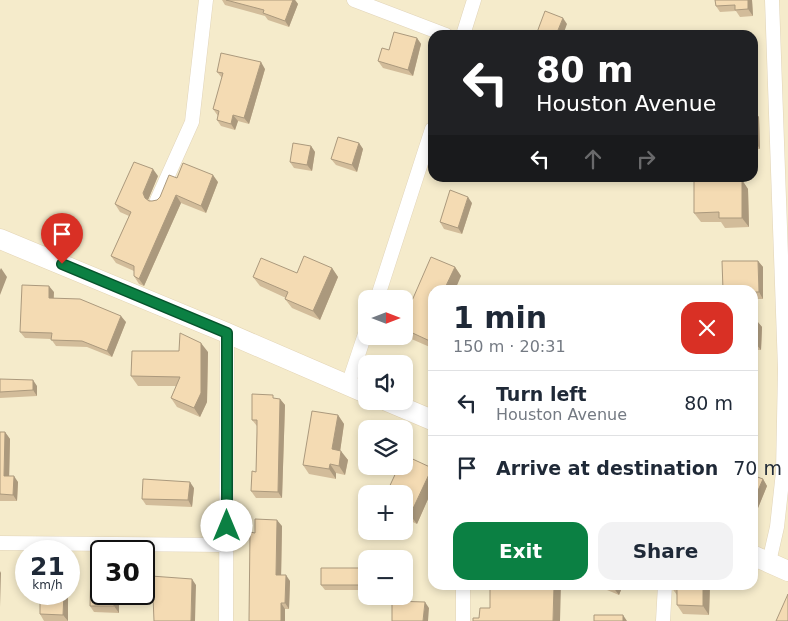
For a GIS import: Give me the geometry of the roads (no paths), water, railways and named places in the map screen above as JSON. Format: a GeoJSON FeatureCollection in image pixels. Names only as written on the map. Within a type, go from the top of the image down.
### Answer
{"type":"FeatureCollection","features":[{"type":"Feature","properties":{"kind":"street"},"geometry":{"type":"LineString","coordinates":[[157,200],[192,122],[206,0]]}},
{"type":"Feature","properties":{"kind":"street"},"geometry":{"type":"LineString","coordinates":[[354,0],[433,30]]}},
{"type":"Feature","properties":{"kind":"street"},"geometry":{"type":"LineString","coordinates":[[465,30],[474,0]]}},
{"type":"Feature","properties":{"kind":"street"},"geometry":{"type":"LineString","coordinates":[[772,0],[785,369],[783,472],[777,527],[761,559],[788,571]]}},
{"type":"Feature","properties":{"kind":"street"},"geometry":{"type":"LineString","coordinates":[[380,290],[428,141]]}},
{"type":"Feature","properties":{"kind":"street"},"geometry":{"type":"LineString","coordinates":[[0,238],[357,389],[364,345]]}},
{"type":"Feature","properties":{"kind":"street"},"geometry":{"type":"LineString","coordinates":[[226,621],[227,333]]}},
{"type":"Feature","properties":{"kind":"street"},"geometry":{"type":"LineString","coordinates":[[408,410],[428,418]]}},
{"type":"Feature","properties":{"kind":"street"},"geometry":{"type":"LineString","coordinates":[[0,543],[227,545]]}},
{"type":"Feature","properties":{"kind":"street"},"geometry":{"type":"LineString","coordinates":[[463,590],[463,621]]}},
{"type":"Feature","properties":{"kind":"street"},"geometry":{"type":"LineString","coordinates":[[663,621],[666,590]]}}]}
